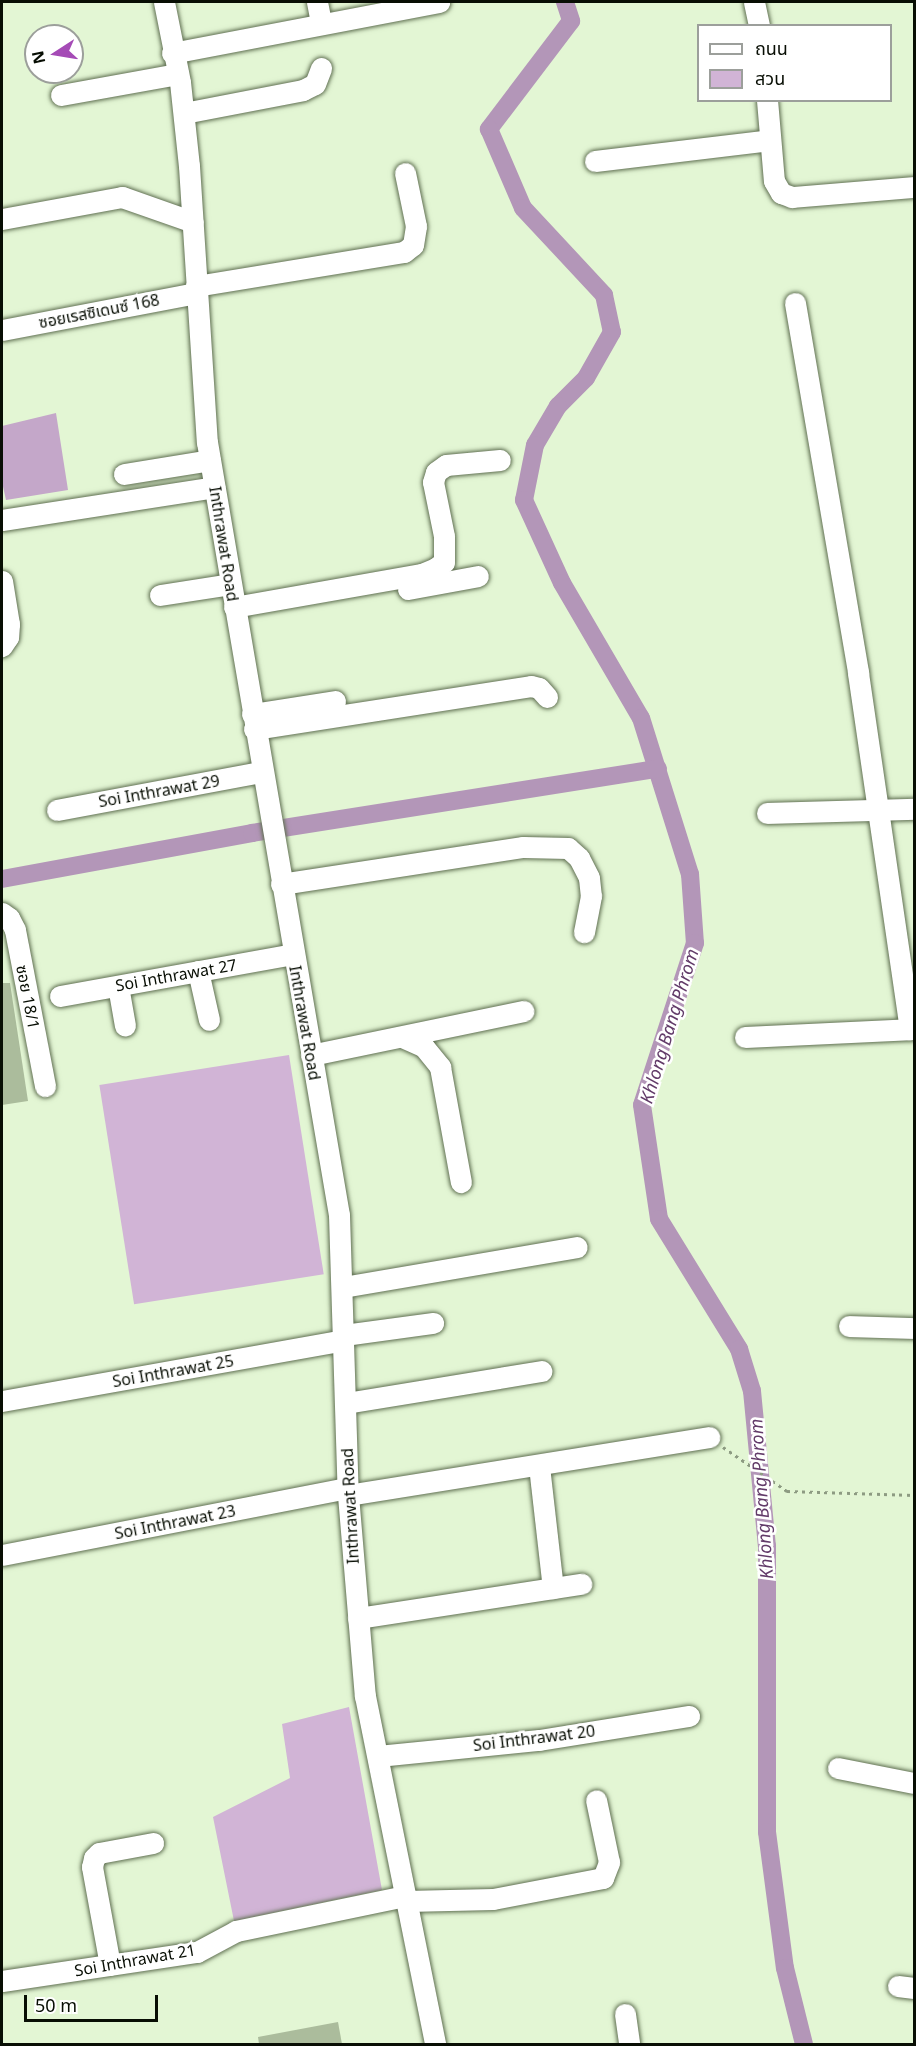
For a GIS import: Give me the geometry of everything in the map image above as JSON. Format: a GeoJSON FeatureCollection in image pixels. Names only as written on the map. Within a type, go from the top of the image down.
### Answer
{"type":"FeatureCollection","features":[{"type":"Feature","properties":{"kind":"street","name":"Inthrawat Road"},"geometry":{"type":"LineString","coordinates":[[164,2],[184,113],[210,460],[271,831],[339,1215],[348,1491],[365,1696],[435,2044]]}},
{"type":"Feature","properties":{"kind":"street"},"geometry":{"type":"LineString","coordinates":[[317,2],[321,23]]}},
{"type":"Feature","properties":{"kind":"street"},"geometry":{"type":"LineString","coordinates":[[172,53],[439,2]]}},
{"type":"Feature","properties":{"kind":"street"},"geometry":{"type":"LineString","coordinates":[[754,2],[759,24]]}},
{"type":"Feature","properties":{"kind":"street"},"geometry":{"type":"LineString","coordinates":[[184,113],[303,90],[315,84],[321,68]]}},
{"type":"Feature","properties":{"kind":"street"},"geometry":{"type":"LineString","coordinates":[[61,95],[178,74]]}},
{"type":"Feature","properties":{"kind":"street"},"geometry":{"type":"LineString","coordinates":[[767,102],[774,181],[781,193],[792,197],[915,187]]}},
{"type":"Feature","properties":{"kind":"street"},"geometry":{"type":"LineString","coordinates":[[595,161],[770,140]]}},
{"type":"Feature","properties":{"kind":"street","name":"ซอยเรสซิเดนซ์ 168"},"geometry":{"type":"LineString","coordinates":[[2,330],[196,289],[404,252],[413,245],[416,226],[405,173]]}},
{"type":"Feature","properties":{"kind":"street"},"geometry":{"type":"LineString","coordinates":[[2,219],[122,197],[193,222]]}},
{"type":"Feature","properties":{"kind":"street"},"geometry":{"type":"LineString","coordinates":[[745,1037],[912,1029],[877,811],[858,673],[795,303]]}},
{"type":"Feature","properties":{"kind":"street"},"geometry":{"type":"LineString","coordinates":[[124,474],[210,460]]}},
{"type":"Feature","properties":{"kind":"street"},"geometry":{"type":"LineString","coordinates":[[235,613],[422,574],[436,568],[444,562],[444,536],[433,483],[436,472],[446,465],[500,460]]}},
{"type":"Feature","properties":{"kind":"street"},"geometry":{"type":"LineString","coordinates":[[2,520],[214,487]]}},
{"type":"Feature","properties":{"kind":"street"},"geometry":{"type":"LineString","coordinates":[[235,613],[478,576]]}},
{"type":"Feature","properties":{"kind":"street"},"geometry":{"type":"LineString","coordinates":[[2,581],[9,624],[8,637],[2,646]]}},
{"type":"Feature","properties":{"kind":"street"},"geometry":{"type":"LineString","coordinates":[[160,595],[230,584]]}},
{"type":"Feature","properties":{"kind":"street"},"geometry":{"type":"LineString","coordinates":[[253,721],[505,674]]}},
{"type":"Feature","properties":{"kind":"street"},"geometry":{"type":"LineString","coordinates":[[253,721],[531,686],[547,697]]}},
{"type":"Feature","properties":{"kind":"street","name":"Soi Inthrawat 29"},"geometry":{"type":"LineString","coordinates":[[57,810],[261,772]]}},
{"type":"Feature","properties":{"kind":"street"},"geometry":{"type":"LineString","coordinates":[[766,813],[915,810]]}},
{"type":"Feature","properties":{"kind":"street"},"geometry":{"type":"LineString","coordinates":[[281,884],[523,847],[568,848],[579,858],[589,878],[591,896],[584,932]]}},
{"type":"Feature","properties":{"kind":"street","name":"ซอย 18/1"},"geometry":{"type":"LineString","coordinates":[[2,913],[9,918],[15,930],[45,1086]]}},
{"type":"Feature","properties":{"kind":"street","name":"Soi Inthrawat 27"},"geometry":{"type":"LineString","coordinates":[[60,996],[293,954]]}},
{"type":"Feature","properties":{"kind":"street"},"geometry":{"type":"LineString","coordinates":[[198,971],[209,1020]]}},
{"type":"Feature","properties":{"kind":"street"},"geometry":{"type":"LineString","coordinates":[[118,986],[125,1025]]}},
{"type":"Feature","properties":{"kind":"street"},"geometry":{"type":"LineString","coordinates":[[311,1055],[524,1011]]}},
{"type":"Feature","properties":{"kind":"street"},"geometry":{"type":"LineString","coordinates":[[402,1037],[424,1047],[440,1067],[461,1182]]}},
{"type":"Feature","properties":{"kind":"street"},"geometry":{"type":"LineString","coordinates":[[343,1287],[577,1247]]}},
{"type":"Feature","properties":{"kind":"street","name":"Soi Inthrawat 25"},"geometry":{"type":"LineString","coordinates":[[2,1401],[344,1337],[434,1323]]}},
{"type":"Feature","properties":{"kind":"street"},"geometry":{"type":"LineString","coordinates":[[849,1326],[915,1328]]}},
{"type":"Feature","properties":{"kind":"street"},"geometry":{"type":"LineString","coordinates":[[346,1403],[541,1371]]}},
{"type":"Feature","properties":{"kind":"street","name":"Soi Inthrawat 23"},"geometry":{"type":"LineString","coordinates":[[2,1555],[348,1491],[539,1466],[711,1439]]}},
{"type":"Feature","properties":{"kind":"street"},"geometry":{"type":"LineString","coordinates":[[539,1466],[553,1588]]}},
{"type":"Feature","properties":{"kind":"street"},"geometry":{"type":"LineString","coordinates":[[358,1618],[581,1584]]}},
{"type":"Feature","properties":{"kind":"street","name":"Soi Inthrawat 20"},"geometry":{"type":"LineString","coordinates":[[378,1756],[539,1740],[689,1716]]}},
{"type":"Feature","properties":{"kind":"street"},"geometry":{"type":"LineString","coordinates":[[838,1768],[915,1783]]}},
{"type":"Feature","properties":{"kind":"street","name":"Soi Inthrawat 21"},"geometry":{"type":"LineString","coordinates":[[2,1982],[197,1952],[236,1931],[406,1898],[493,1899],[603,1878],[609,1862],[596,1800]]}},
{"type":"Feature","properties":{"kind":"street"},"geometry":{"type":"LineString","coordinates":[[110,1965],[92,1867],[94,1858],[99,1853],[153,1843]]}},
{"type":"Feature","properties":{"kind":"street"},"geometry":{"type":"LineString","coordinates":[[624,2014],[629,2044]]}},
{"type":"Feature","properties":{"kind":"path"},"geometry":{"type":"LineString","coordinates":[[711,1439],[787,1491],[915,1495]]}},
{"type":"Feature","properties":{"kind":"green space"},"geometry":{"type":"Polygon","coordinates":[[[289,1055],[324,1274],[134,1304],[99,1085],[289,1055]]]}},
{"type":"Feature","properties":{"kind":"green space"},"geometry":{"type":"Polygon","coordinates":[[[349,1707],[382,1890],[234,1921],[213,1817],[290,1778],[282,1724],[349,1707]]]}},
{"type":"Feature","properties":{"kind":"shaded area"},"geometry":{"type":"Polygon","coordinates":[[[56,413],[68,490],[6,500],[2,482],[2,426],[56,413]]]}},
{"type":"Feature","properties":{"kind":"building"},"geometry":{"type":"Polygon","coordinates":[[[2,983],[10,983],[28,1101],[2,1105],[2,983]]]}},
{"type":"Feature","properties":{"kind":"building"},"geometry":{"type":"Polygon","coordinates":[[[338,2022],[342,2044],[259,2044],[258,2037],[338,2022]]]}},
{"type":"Feature","properties":{"kind":"waterway","name":"Khlong Bang Phrom"},"geometry":{"type":"LineString","coordinates":[[565,2],[571,21],[489,129],[523,208],[604,295],[612,332],[586,378],[558,406],[535,445],[524,500],[562,583],[641,718],[690,874],[695,943],[642,1105],[659,1219],[739,1349],[752,1391],[767,1546],[767,1832],[785,1968],[804,2044]]}},
{"type":"Feature","properties":{"kind":"waterway"},"geometry":{"type":"LineString","coordinates":[[2,879],[252,833],[658,769]]}}]}
